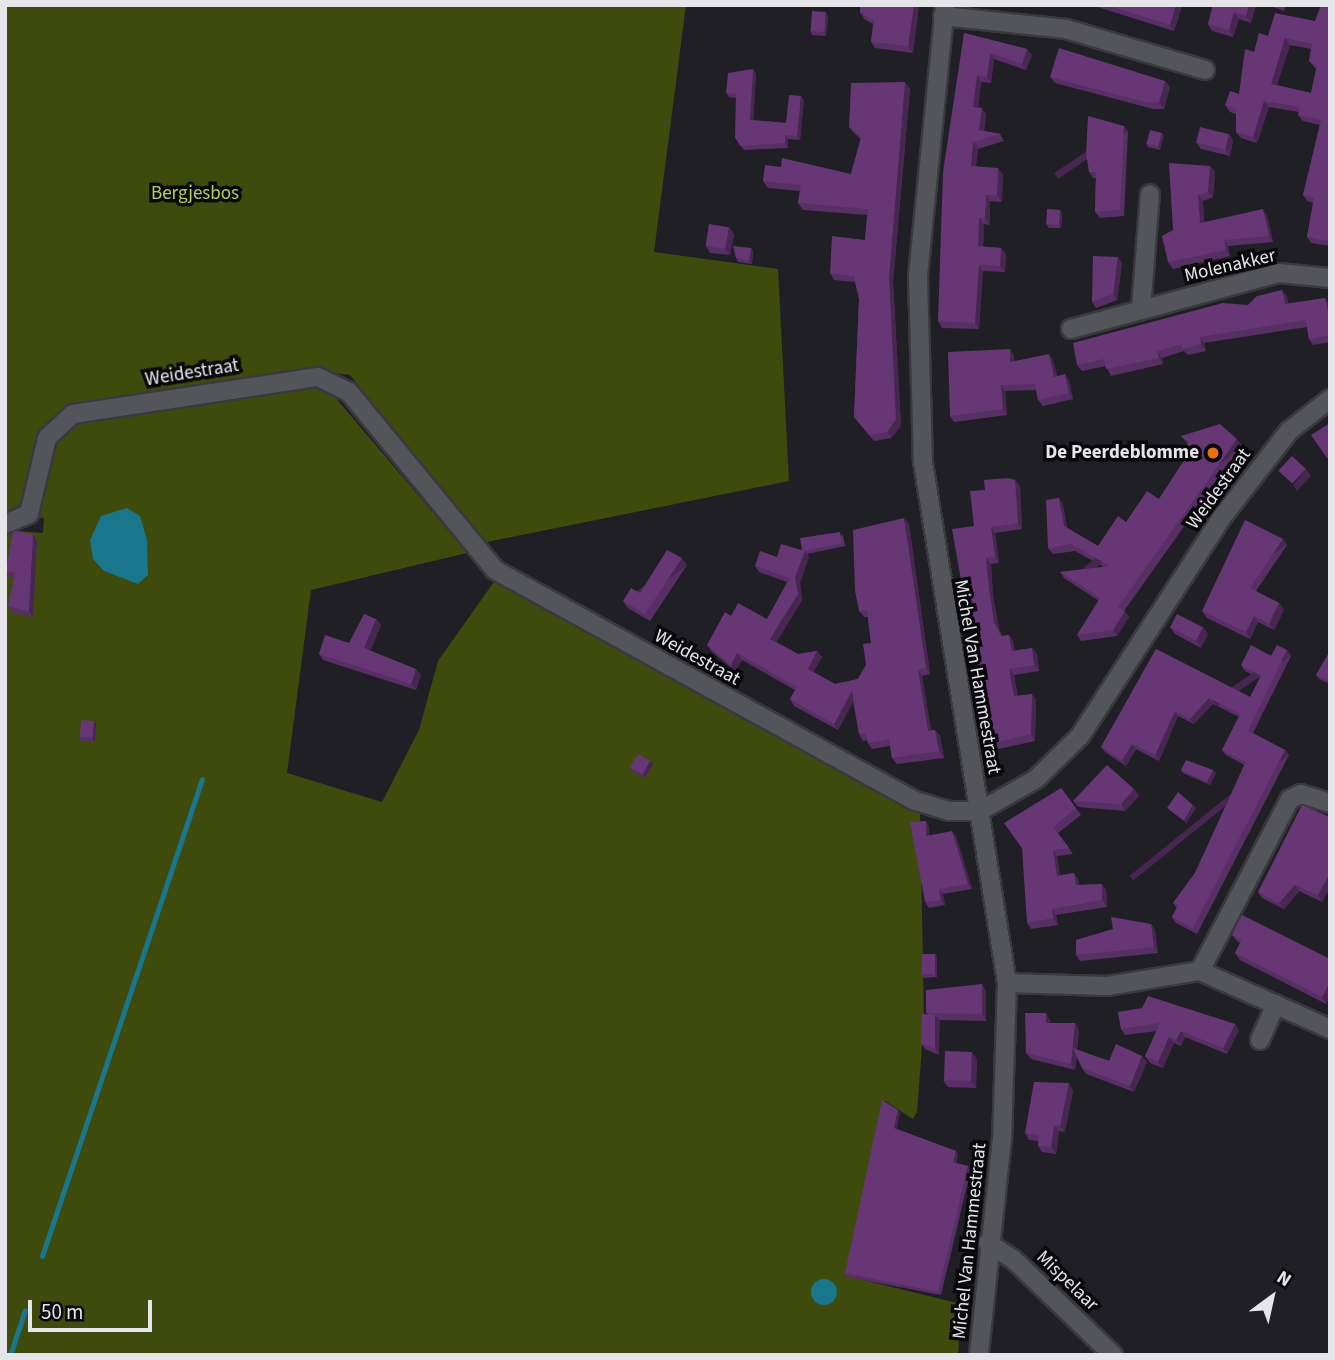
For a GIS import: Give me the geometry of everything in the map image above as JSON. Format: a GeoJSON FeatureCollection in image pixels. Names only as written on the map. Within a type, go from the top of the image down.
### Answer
{"type":"FeatureCollection","features":[{"type":"Feature","properties":{"kind":"street"},"geometry":{"type":"LineString","coordinates":[[944,10],[1066,29],[1205,70]]}},
{"type":"Feature","properties":{"kind":"street","name":"Michel Van Hammestraat"},"geometry":{"type":"LineString","coordinates":[[944,10],[918,275],[918,368],[937,572],[980,811],[1007,983],[1002,1139],[988,1243],[979,1355]]}},
{"type":"Feature","properties":{"kind":"street"},"geometry":{"type":"LineString","coordinates":[[1141,310],[1150,194]]}},
{"type":"Feature","properties":{"kind":"street","name":"Molenakker"},"geometry":{"type":"LineString","coordinates":[[1071,329],[1279,273],[1330,278]]}},
{"type":"Feature","properties":{"kind":"street","name":"Weidestraat"},"geometry":{"type":"LineString","coordinates":[[5,524],[29,514],[47,438],[73,414],[318,377],[349,392],[495,570],[916,801],[949,811],[980,811],[1036,779],[1080,736],[1223,516],[1289,431],[1330,399]]}},
{"type":"Feature","properties":{"kind":"street"},"geometry":{"type":"LineString","coordinates":[[1200,971],[1290,799],[1301,794],[1330,803]]}},
{"type":"Feature","properties":{"kind":"street"},"geometry":{"type":"LineString","coordinates":[[1007,983],[1107,986],[1200,971],[1261,1003],[1276,1004],[1330,1028]]}},
{"type":"Feature","properties":{"kind":"street"},"geometry":{"type":"LineString","coordinates":[[1260,1040],[1276,1004]]}},
{"type":"Feature","properties":{"kind":"street","name":"Mispelaar"},"geometry":{"type":"LineString","coordinates":[[988,1243],[1113,1355]]}},
{"type":"Feature","properties":{"kind":"green space","name":"Bergjesbos"},"geometry":{"type":"Polygon","coordinates":[[[5,5],[686,5],[654,252],[778,269],[789,481],[482,543],[350,375],[302,369],[149,394],[312,383],[329,390],[467,553],[311,590],[287,773],[382,802],[419,730],[438,661],[496,579],[920,810],[924,1020],[917,1112],[913,1119],[885,1101],[847,1276],[961,1304],[958,1355],[5,1355],[5,530],[43,533],[44,518],[5,513],[5,5]]]}},
{"type":"Feature","properties":{"kind":"water"},"geometry":{"type":"Polygon","coordinates":[[[127,508],[140,516],[147,540],[148,575],[138,584],[104,571],[93,559],[90,540],[101,516],[127,508]]]}},
{"type":"Feature","properties":{"kind":"water"},"geometry":{"type":"Polygon","coordinates":[[[824,1279],[833,1283],[837,1292],[833,1301],[824,1305],[815,1301],[811,1292],[815,1283],[824,1279]]]}},
{"type":"Feature","properties":{"kind":"building"},"geometry":{"type":"Polygon","coordinates":[[[860,5],[914,5],[908,46],[871,42],[874,21],[860,12],[860,5]]]}},
{"type":"Feature","properties":{"kind":"building"},"geometry":{"type":"Polygon","coordinates":[[[1106,5],[1176,5],[1170,25],[1106,5]]]}},
{"type":"Feature","properties":{"kind":"building"},"geometry":{"type":"Polygon","coordinates":[[[1213,5],[1249,5],[1246,16],[1234,12],[1229,30],[1208,24],[1213,5]]]}},
{"type":"Feature","properties":{"kind":"building"},"geometry":{"type":"Polygon","coordinates":[[[1321,5],[1330,5],[1330,241],[1307,237],[1314,198],[1303,195],[1321,120],[1298,115],[1300,107],[1264,101],[1253,137],[1236,132],[1236,109],[1225,105],[1230,91],[1239,94],[1245,49],[1254,52],[1259,33],[1268,36],[1275,13],[1315,21],[1321,5]],[[1285,38],[1271,84],[1311,93],[1317,66],[1309,61],[1312,44],[1285,38]]]}},
{"type":"Feature","properties":{"kind":"building"},"geometry":{"type":"Polygon","coordinates":[[[812,11],[826,12],[825,32],[811,31],[812,11]]]}},
{"type":"Feature","properties":{"kind":"building"},"geometry":{"type":"Polygon","coordinates":[[[964,33],[1027,49],[1022,64],[990,53],[987,77],[977,75],[973,107],[982,108],[979,130],[1000,134],[973,142],[971,166],[998,168],[997,195],[986,195],[985,218],[979,218],[978,246],[1001,248],[1000,266],[979,265],[975,323],[938,321],[943,172],[964,33]]]}},
{"type":"Feature","properties":{"kind":"building"},"geometry":{"type":"Polygon","coordinates":[[[1059,48],[1165,81],[1159,102],[1148,103],[1050,77],[1059,48]]]}},
{"type":"Feature","properties":{"kind":"building"},"geometry":{"type":"Polygon","coordinates":[[[753,69],[750,120],[786,123],[789,95],[801,96],[797,136],[785,135],[785,143],[741,146],[735,138],[736,94],[726,93],[728,73],[753,69]]]}},
{"type":"Feature","properties":{"kind":"building"},"geometry":{"type":"Polygon","coordinates":[[[905,82],[889,276],[896,419],[887,432],[869,435],[854,417],[859,299],[854,276],[830,273],[832,236],[865,240],[868,209],[798,203],[801,185],[763,181],[765,165],[781,167],[782,158],[851,174],[861,137],[849,127],[851,83],[905,82]]]}},
{"type":"Feature","properties":{"kind":"building"},"geometry":{"type":"Polygon","coordinates":[[[1088,116],[1124,126],[1120,210],[1095,212],[1096,172],[1089,172],[1086,153],[1088,116]]]}},
{"type":"Feature","properties":{"kind":"building"},"geometry":{"type":"Polygon","coordinates":[[[1200,127],[1229,134],[1225,150],[1196,143],[1200,127]]]}},
{"type":"Feature","properties":{"kind":"building"},"geometry":{"type":"Polygon","coordinates":[[[1150,130],[1162,133],[1158,146],[1147,144],[1150,130]]]}},
{"type":"Feature","properties":{"kind":"building"},"geometry":{"type":"Polygon","coordinates":[[[1169,163],[1210,166],[1208,191],[1198,195],[1200,223],[1263,209],[1269,236],[1224,240],[1226,250],[1168,262],[1162,236],[1173,230],[1169,163]]]}},
{"type":"Feature","properties":{"kind":"building"},"geometry":{"type":"Polygon","coordinates":[[[1047,209],[1060,210],[1059,225],[1046,224],[1047,209]]]}},
{"type":"Feature","properties":{"kind":"building"},"geometry":{"type":"Polygon","coordinates":[[[709,224],[729,227],[725,249],[706,246],[709,224]]]}},
{"type":"Feature","properties":{"kind":"building"},"geometry":{"type":"Polygon","coordinates":[[[733,246],[751,248],[749,261],[736,258],[733,246]]]}},
{"type":"Feature","properties":{"kind":"building"},"geometry":{"type":"Polygon","coordinates":[[[1093,256],[1118,257],[1113,294],[1092,302],[1093,256]]]}},
{"type":"Feature","properties":{"kind":"building"},"geometry":{"type":"Polygon","coordinates":[[[1282,290],[1285,304],[1325,298],[1330,335],[1309,339],[1306,320],[1200,337],[1201,344],[1183,349],[1182,344],[1157,351],[1159,358],[1106,369],[1104,359],[1077,365],[1073,343],[1223,303],[1248,305],[1257,296],[1282,290]]]}},
{"type":"Feature","properties":{"kind":"building"},"geometry":{"type":"Polygon","coordinates":[[[1010,349],[1010,362],[1049,354],[1054,377],[1065,374],[1069,393],[1038,400],[1035,384],[1001,385],[1003,409],[950,416],[948,352],[1010,349]]]}},
{"type":"Feature","properties":{"kind":"building"},"geometry":{"type":"Polygon","coordinates":[[[1330,423],[1330,456],[1327,458],[1311,435],[1330,423]]]}},
{"type":"Feature","properties":{"kind":"building"},"geometry":{"type":"Polygon","coordinates":[[[1220,424],[1237,439],[1118,607],[1125,611],[1113,630],[1077,635],[1100,598],[1060,572],[1110,566],[1071,544],[1048,548],[1046,500],[1059,498],[1064,526],[1098,546],[1118,516],[1126,522],[1147,491],[1159,499],[1188,455],[1183,452],[1189,442],[1181,436],[1220,424]]]}},
{"type":"Feature","properties":{"kind":"building"},"geometry":{"type":"Polygon","coordinates":[[[1292,456],[1306,469],[1292,484],[1278,471],[1292,456]]]}},
{"type":"Feature","properties":{"kind":"building"},"geometry":{"type":"Polygon","coordinates":[[[984,480],[1015,480],[1018,523],[991,527],[995,557],[986,558],[994,622],[1001,636],[1009,635],[1012,651],[1032,648],[1034,665],[1009,669],[1014,696],[1032,694],[1031,734],[990,744],[952,529],[974,526],[970,491],[985,490],[984,480]]]}},
{"type":"Feature","properties":{"kind":"building"},"geometry":{"type":"Polygon","coordinates":[[[904,518],[926,668],[918,670],[928,731],[935,730],[939,751],[892,758],[889,739],[868,743],[866,733],[859,734],[852,691],[834,724],[790,699],[797,687],[737,653],[731,665],[707,645],[725,612],[731,616],[738,603],[767,619],[790,578],[755,566],[760,551],[777,557],[781,544],[805,551],[795,577],[798,594],[770,639],[798,654],[817,651],[808,669],[835,684],[858,679],[866,665],[863,644],[871,643],[867,610],[859,611],[855,591],[853,530],[904,518]]]}},
{"type":"Feature","properties":{"kind":"building"},"geometry":{"type":"Polygon","coordinates":[[[1245,520],[1283,539],[1250,588],[1279,603],[1269,624],[1254,616],[1246,632],[1202,611],[1245,520]]]}},
{"type":"Feature","properties":{"kind":"building"},"geometry":{"type":"Polygon","coordinates":[[[13,531],[33,534],[29,611],[8,606],[15,573],[6,571],[13,531]]]}},
{"type":"Feature","properties":{"kind":"building"},"geometry":{"type":"Polygon","coordinates":[[[840,532],[842,543],[802,550],[800,538],[840,532]]]}},
{"type":"Feature","properties":{"kind":"building"},"geometry":{"type":"Polygon","coordinates":[[[667,550],[682,558],[645,614],[623,601],[631,588],[640,593],[667,550]]]}},
{"type":"Feature","properties":{"kind":"building"},"geometry":{"type":"Polygon","coordinates":[[[364,614],[376,619],[364,648],[416,669],[411,684],[319,654],[325,635],[349,643],[364,614]]]}},
{"type":"Feature","properties":{"kind":"building"},"geometry":{"type":"Polygon","coordinates":[[[1177,614],[1203,627],[1196,641],[1170,627],[1177,614]]]}},
{"type":"Feature","properties":{"kind":"building"},"geometry":{"type":"Polygon","coordinates":[[[1251,645],[1271,656],[1277,645],[1287,650],[1248,731],[1285,750],[1193,928],[1172,917],[1178,905],[1173,903],[1195,873],[1246,762],[1222,750],[1240,714],[1209,698],[1190,719],[1175,711],[1155,755],[1132,744],[1122,760],[1101,747],[1156,649],[1250,697],[1261,676],[1241,665],[1251,645]]]}},
{"type":"Feature","properties":{"kind":"building"},"geometry":{"type":"Polygon","coordinates":[[[1330,651],[1330,682],[1316,675],[1330,651]]]}},
{"type":"Feature","properties":{"kind":"building"},"geometry":{"type":"Polygon","coordinates":[[[81,720],[94,721],[93,738],[80,737],[81,720]]]}},
{"type":"Feature","properties":{"kind":"building"},"geometry":{"type":"Polygon","coordinates":[[[638,754],[650,761],[642,775],[630,768],[638,754]]]}},
{"type":"Feature","properties":{"kind":"building"},"geometry":{"type":"Polygon","coordinates":[[[1186,760],[1213,770],[1207,782],[1181,770],[1186,760]]]}},
{"type":"Feature","properties":{"kind":"building"},"geometry":{"type":"Polygon","coordinates":[[[1107,765],[1134,789],[1121,804],[1073,801],[1107,765]]]}},
{"type":"Feature","properties":{"kind":"building"},"geometry":{"type":"Polygon","coordinates":[[[1061,788],[1076,808],[1053,827],[1069,848],[1053,850],[1057,876],[1074,873],[1076,885],[1102,884],[1102,900],[1052,909],[1053,918],[1027,923],[1022,848],[1004,823],[1061,788]]]}},
{"type":"Feature","properties":{"kind":"building"},"geometry":{"type":"Polygon","coordinates":[[[1178,792],[1193,805],[1184,821],[1167,808],[1178,792]]]}},
{"type":"Feature","properties":{"kind":"building"},"geometry":{"type":"Polygon","coordinates":[[[1302,805],[1330,817],[1330,873],[1318,895],[1295,885],[1279,903],[1258,892],[1302,805]]]}},
{"type":"Feature","properties":{"kind":"building"},"geometry":{"type":"Polygon","coordinates":[[[926,821],[926,836],[952,831],[968,884],[939,889],[941,900],[925,902],[910,822],[926,821]]]}},
{"type":"Feature","properties":{"kind":"building"},"geometry":{"type":"Polygon","coordinates":[[[1242,915],[1330,959],[1330,984],[1322,997],[1235,953],[1242,940],[1232,935],[1242,915]]]}},
{"type":"Feature","properties":{"kind":"building"},"geometry":{"type":"Polygon","coordinates":[[[1111,917],[1151,924],[1154,947],[1076,955],[1076,940],[1113,929],[1111,917]]]}},
{"type":"Feature","properties":{"kind":"building"},"geometry":{"type":"Polygon","coordinates":[[[922,954],[935,954],[935,974],[922,974],[922,954]]]}},
{"type":"Feature","properties":{"kind":"building"},"geometry":{"type":"Polygon","coordinates":[[[982,984],[982,1014],[926,1013],[926,990],[982,984]]]}},
{"type":"Feature","properties":{"kind":"building"},"geometry":{"type":"Polygon","coordinates":[[[1148,996],[1235,1024],[1223,1048],[1181,1031],[1176,1040],[1169,1037],[1158,1062],[1145,1056],[1160,1023],[1121,1029],[1118,1012],[1142,1008],[1148,996]]]}},
{"type":"Feature","properties":{"kind":"building"},"geometry":{"type":"Polygon","coordinates":[[[1025,1013],[1046,1013],[1046,1023],[1075,1023],[1071,1064],[1026,1053],[1025,1013]]]}},
{"type":"Feature","properties":{"kind":"building"},"geometry":{"type":"Polygon","coordinates":[[[922,1014],[935,1015],[935,1049],[921,1043],[922,1014]]]}},
{"type":"Feature","properties":{"kind":"building"},"geometry":{"type":"Polygon","coordinates":[[[1116,1044],[1142,1056],[1130,1086],[1082,1068],[1073,1048],[1109,1061],[1116,1044]]]}},
{"type":"Feature","properties":{"kind":"building"},"geometry":{"type":"Polygon","coordinates":[[[945,1051],[972,1052],[971,1081],[944,1080],[945,1051]]]}},
{"type":"Feature","properties":{"kind":"building"},"geometry":{"type":"Polygon","coordinates":[[[1034,1082],[1069,1083],[1060,1126],[1054,1125],[1051,1147],[1038,1146],[1039,1135],[1025,1133],[1034,1082]]]}},
{"type":"Feature","properties":{"kind":"building"},"geometry":{"type":"Polygon","coordinates":[[[882,1100],[898,1110],[894,1128],[956,1151],[953,1162],[968,1166],[938,1292],[845,1273],[882,1100]]]}},
{"type":"Feature","properties":{"kind":"waterway"},"geometry":{"type":"LineString","coordinates":[[42,1256],[202,779]]}},
{"type":"Feature","properties":{"kind":"waterway"},"geometry":{"type":"LineString","coordinates":[[10,1355],[25,1310]]}},
{"type":"Feature","properties":{"kind":"place","name":"De Peerdeblomme"},"geometry":{"type":"Point","coordinates":[1213,453]}}]}
